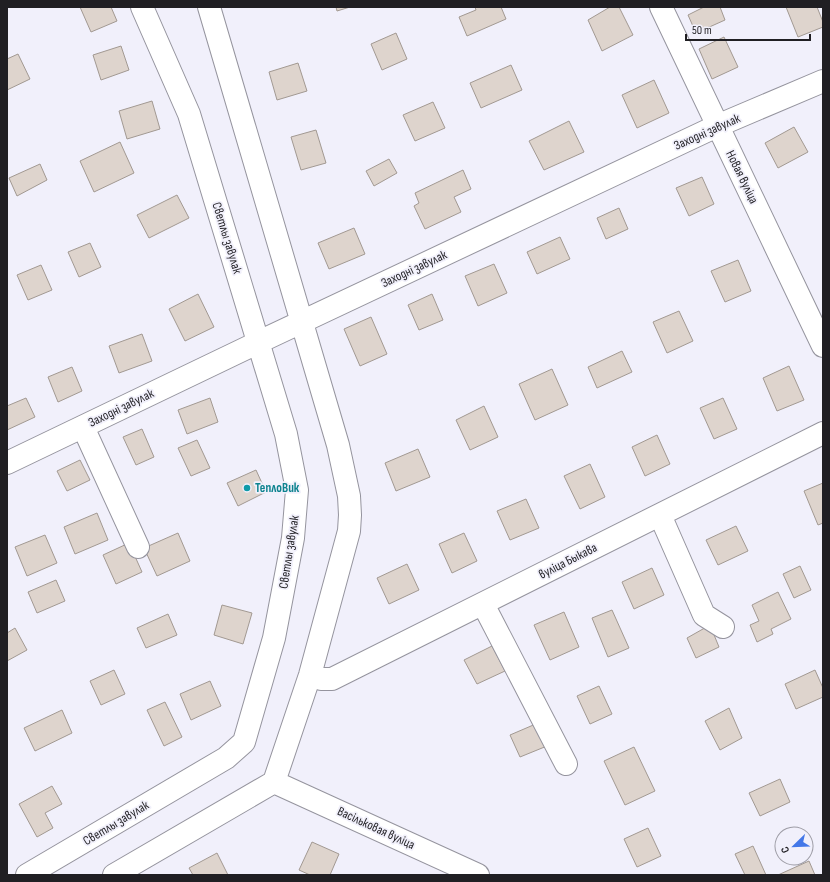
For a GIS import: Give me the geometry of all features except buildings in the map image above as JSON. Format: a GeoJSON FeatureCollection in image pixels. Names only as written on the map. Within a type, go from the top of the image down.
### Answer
{"type":"FeatureCollection","features":[{"type":"Feature","properties":{"kind":"street","name":"Светлы завулак"},"geometry":{"type":"LineString","coordinates":[[27,875],[226,758],[244,742],[274,638],[293,538],[297,490],[286,434],[189,114],[142,7]]}},
{"type":"Feature","properties":{"kind":"street"},"geometry":{"type":"LineString","coordinates":[[114,875],[274,782],[310,675],[349,531],[349,496],[338,445],[209,7]]}},
{"type":"Feature","properties":{"kind":"street","name":"Новая вуліца"},"geometry":{"type":"LineString","coordinates":[[661,7],[823,346]]}},
{"type":"Feature","properties":{"kind":"street","name":"Заходні завулак"},"geometry":{"type":"LineString","coordinates":[[7,463],[259,342],[717,126],[823,81]]}},
{"type":"Feature","properties":{"kind":"street"},"geometry":{"type":"LineString","coordinates":[[83,427],[138,547]]}},
{"type":"Feature","properties":{"kind":"street","name":"вуліца Быкава"},"geometry":{"type":"LineString","coordinates":[[310,675],[321,679],[332,679],[823,433]]}},
{"type":"Feature","properties":{"kind":"street"},"geometry":{"type":"LineString","coordinates":[[660,515],[704,615],[723,628]]}},
{"type":"Feature","properties":{"kind":"street"},"geometry":{"type":"LineString","coordinates":[[483,604],[566,764]]}},
{"type":"Feature","properties":{"kind":"street","name":"Васільковая вуліца"},"geometry":{"type":"LineString","coordinates":[[274,782],[478,875]]}},
{"type":"Feature","properties":{"kind":"place","name":"ТеплоВик"},"geometry":{"type":"Point","coordinates":[247,488]}}]}
